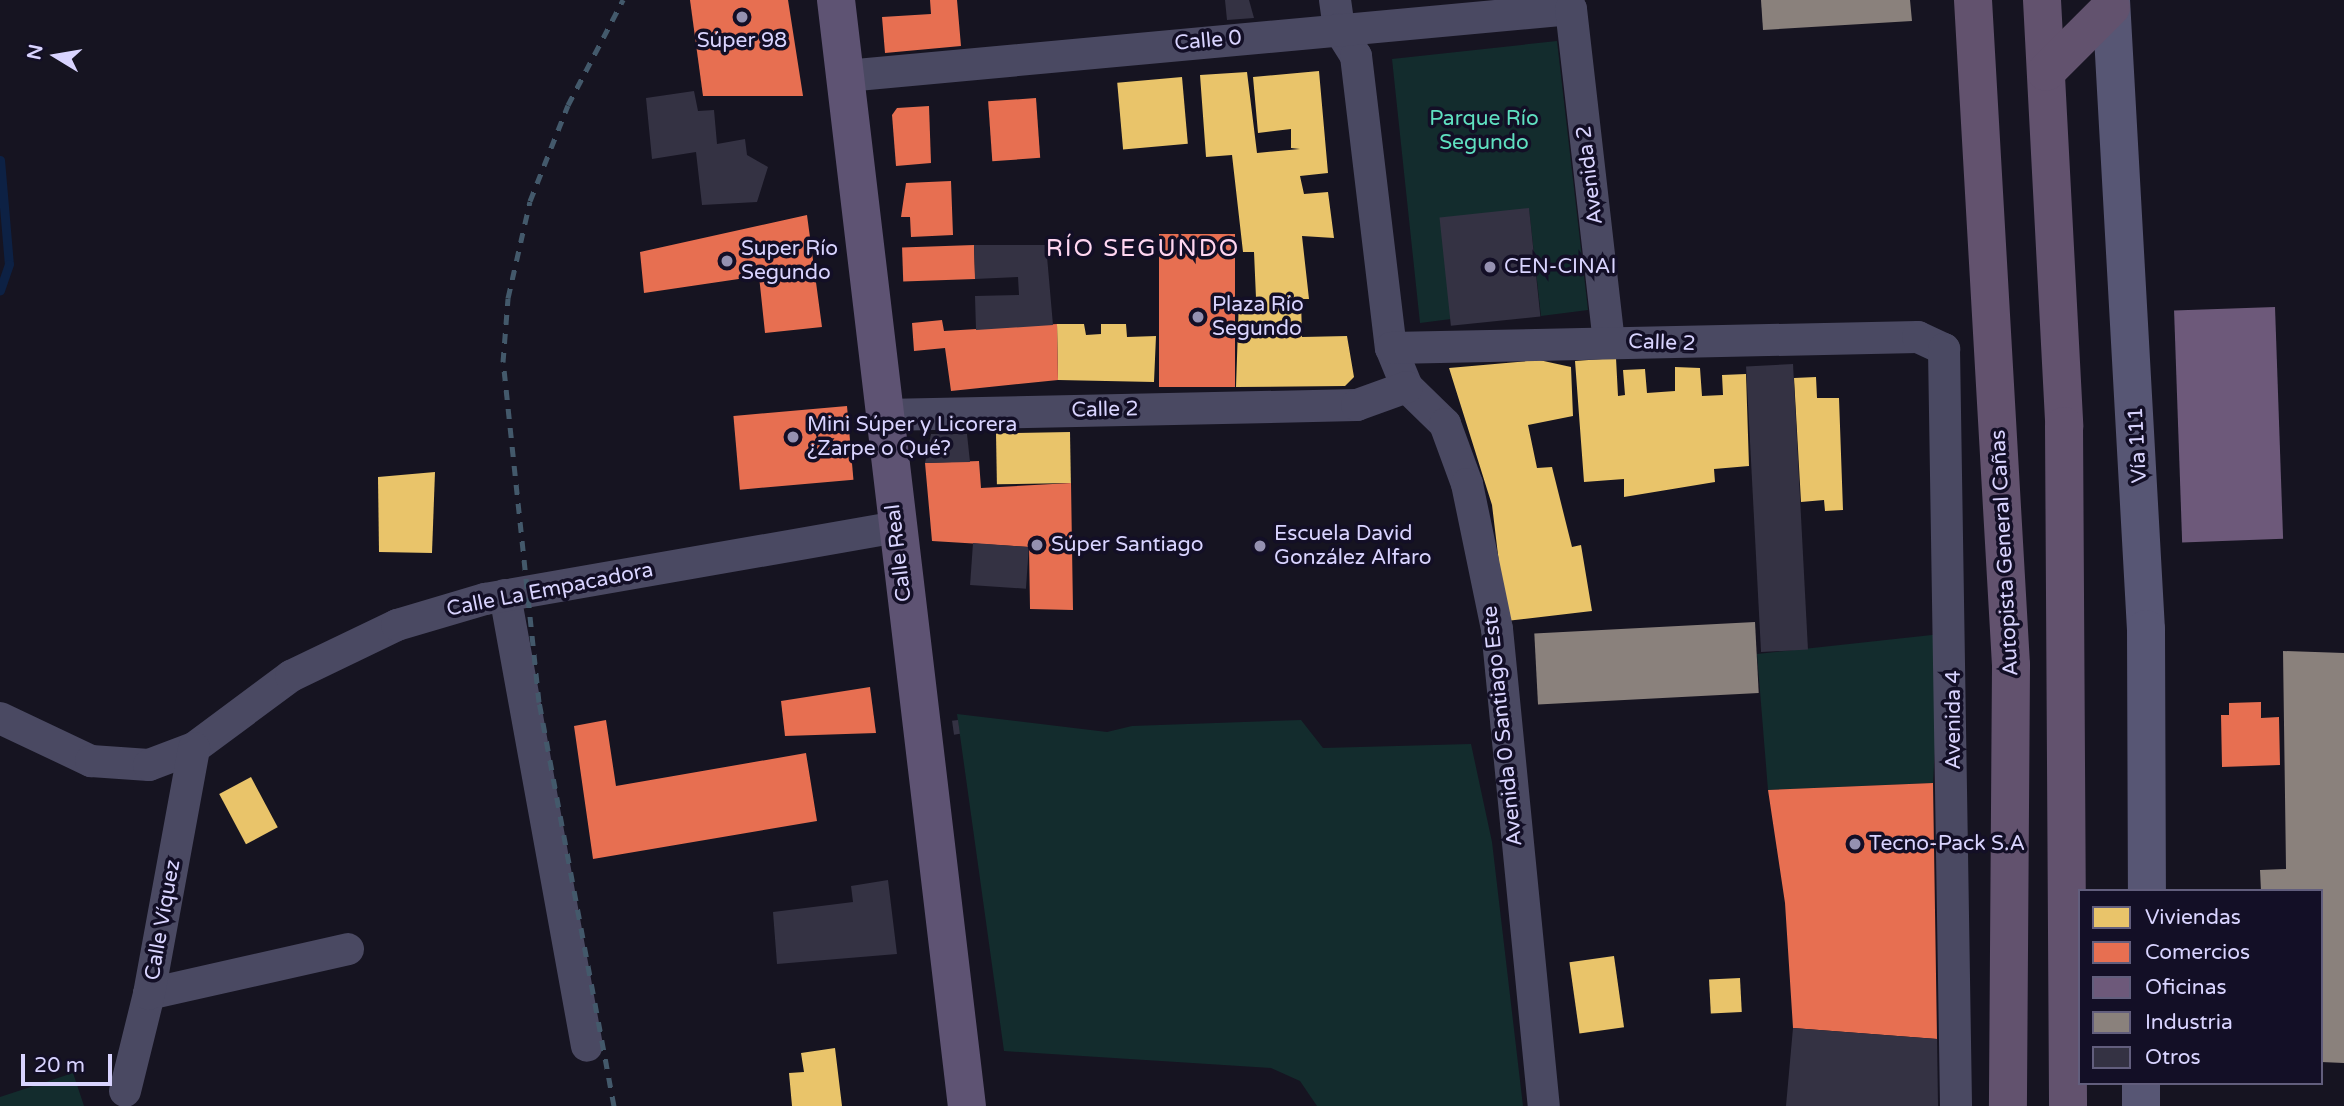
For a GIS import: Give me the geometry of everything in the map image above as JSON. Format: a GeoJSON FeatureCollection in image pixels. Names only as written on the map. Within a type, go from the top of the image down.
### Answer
{"type":"FeatureCollection","features":[{"type":"Feature","properties":{"kind":"highway","name":"Autopista General Cañas"},"geometry":{"type":"LineString","coordinates":[[1973,0],[2011,665],[2008,1106]]}},
{"type":"Feature","properties":{"kind":"highway"},"geometry":{"type":"LineString","coordinates":[[2042,0],[2064,426],[2068,1106]]}},
{"type":"Feature","properties":{"kind":"highway"},"geometry":{"type":"LineString","coordinates":[[2046,72],[2111,3]]}},
{"type":"Feature","properties":{"kind":"main road","name":"Calle Real"},"geometry":{"type":"LineString","coordinates":[[836,0],[896,527],[967,1106]]}},
{"type":"Feature","properties":{"kind":"main road","name":"Vía 111"},"geometry":{"type":"LineString","coordinates":[[2111,3],[2146,615],[2147,889]]}},
{"type":"Feature","properties":{"kind":"main road"},"geometry":{"type":"LineString","coordinates":[[2140,1106],[2141,1085]]}},
{"type":"Feature","properties":{"kind":"street","name":"Calle 0"},"geometry":{"type":"LineString","coordinates":[[846,76],[1337,14],[1571,9]]}},
{"type":"Feature","properties":{"kind":"street","name":"Avenida 2"},"geometry":{"type":"LineString","coordinates":[[1571,9],[1609,341]]}},
{"type":"Feature","properties":{"kind":"street","name":"Avenida 0 Santiago Este"},"geometry":{"type":"LineString","coordinates":[[1337,14],[1356,57],[1391,348],[1408,387],[1446,424],[1467,484],[1497,629],[1544,1106]]}},
{"type":"Feature","properties":{"kind":"street","name":"Calle 2"},"geometry":{"type":"LineString","coordinates":[[1391,348],[1609,341],[1933,340]]}},
{"type":"Feature","properties":{"kind":"street","name":"Avenida 4"},"geometry":{"type":"LineString","coordinates":[[1933,340],[1944,349],[1949,370],[1956,1106]]}},
{"type":"Feature","properties":{"kind":"street","name":"Calle 2"},"geometry":{"type":"LineString","coordinates":[[884,415],[1357,405],[1408,387]]}},
{"type":"Feature","properties":{"kind":"street","name":"Calle La Empacadora"},"geometry":{"type":"LineString","coordinates":[[0,718],[47,745],[112,766],[149,765],[194,748],[291,676],[350,643],[505,595],[896,527]]}},
{"type":"Feature","properties":{"kind":"street"},"geometry":{"type":"LineString","coordinates":[[505,595],[587,1046]]}},
{"type":"Feature","properties":{"kind":"street","name":"Calle Víquez"},"geometry":{"type":"LineString","coordinates":[[125,1091],[149,995],[194,748]]}},
{"type":"Feature","properties":{"kind":"street"},"geometry":{"type":"LineString","coordinates":[[149,995],[348,949]]}},
{"type":"Feature","properties":{"kind":"green space","name":"Parque Río Segundo"},"geometry":{"type":"Polygon","coordinates":[[[1557,41],[1588,310],[1541,316],[1529,209],[1441,218],[1451,319],[1420,323],[1392,59],[1557,41]]]}},
{"type":"Feature","properties":{"kind":"green space"},"geometry":{"type":"Polygon","coordinates":[[[1941,634],[1933,783],[1768,790],[1757,654],[1941,634]]]}},
{"type":"Feature","properties":{"kind":"green space"},"geometry":{"type":"Polygon","coordinates":[[[957,714],[1107,732],[1132,726],[1301,720],[1323,748],[1471,744],[1492,842],[1523,1106],[1317,1106],[1300,1081],[1271,1068],[1004,1051],[957,714]]]}},
{"type":"Feature","properties":{"kind":"green space"},"geometry":{"type":"Polygon","coordinates":[[[73,1073],[84,1106],[0,1106],[0,1097],[73,1073]]]}},
{"type":"Feature","properties":{"kind":"building: Viviendas"},"geometry":{"type":"Polygon","coordinates":[[[1319,71],[1328,173],[1300,176],[1304,194],[1328,192],[1334,238],[1302,236],[1309,299],[1301,299],[1302,337],[1347,336],[1354,377],[1345,386],[1236,387],[1239,298],[1256,298],[1254,252],[1243,252],[1232,155],[1206,157],[1200,75],[1247,72],[1257,153],[1300,149],[1291,148],[1291,129],[1258,133],[1253,77],[1319,71]]]}},
{"type":"Feature","properties":{"kind":"building: Viviendas"},"geometry":{"type":"Polygon","coordinates":[[[1182,77],[1188,144],[1123,149],[1117,83],[1182,77]]]}},
{"type":"Feature","properties":{"kind":"building: Viviendas"},"geometry":{"type":"Polygon","coordinates":[[[1057,324],[1084,324],[1086,335],[1101,334],[1101,324],[1126,324],[1127,337],[1156,336],[1154,382],[1058,380],[1057,324]]]}},
{"type":"Feature","properties":{"kind":"building: Viviendas"},"geometry":{"type":"Polygon","coordinates":[[[1616,358],[1618,396],[1625,395],[1623,370],[1645,369],[1647,393],[1675,391],[1675,367],[1700,368],[1702,396],[1723,395],[1722,375],[1746,374],[1749,466],[1714,469],[1715,482],[1624,497],[1624,479],[1584,482],[1575,361],[1616,358]]]}},
{"type":"Feature","properties":{"kind":"building: Viviendas"},"geometry":{"type":"Polygon","coordinates":[[[1539,360],[1571,367],[1573,416],[1528,425],[1537,468],[1552,467],[1572,547],[1581,545],[1592,611],[1506,621],[1492,505],[1449,368],[1539,360]]]}},
{"type":"Feature","properties":{"kind":"building: Viviendas"},"geometry":{"type":"Polygon","coordinates":[[[1816,377],[1817,398],[1839,398],[1843,510],[1825,511],[1824,500],[1801,502],[1794,378],[1816,377]]]}},
{"type":"Feature","properties":{"kind":"building: Viviendas"},"geometry":{"type":"Polygon","coordinates":[[[1070,432],[1071,483],[997,484],[996,433],[1070,432]]]}},
{"type":"Feature","properties":{"kind":"building: Viviendas"},"geometry":{"type":"Polygon","coordinates":[[[435,472],[432,553],[379,552],[378,477],[435,472]]]}},
{"type":"Feature","properties":{"kind":"building: Viviendas"},"geometry":{"type":"Polygon","coordinates":[[[251,777],[278,827],[246,844],[219,794],[251,777]]]}},
{"type":"Feature","properties":{"kind":"building: Viviendas"},"geometry":{"type":"Polygon","coordinates":[[[1614,956],[1624,1027],[1579,1034],[1569,962],[1614,956]]]}},
{"type":"Feature","properties":{"kind":"building: Viviendas"},"geometry":{"type":"Polygon","coordinates":[[[1740,978],[1742,1012],[1711,1014],[1709,980],[1740,978]]]}},
{"type":"Feature","properties":{"kind":"building: Viviendas"},"geometry":{"type":"Polygon","coordinates":[[[835,1048],[842,1106],[792,1106],[789,1073],[804,1072],[801,1053],[835,1048]]]}},
{"type":"Feature","properties":{"kind":"building: Comercios"},"geometry":{"type":"Polygon","coordinates":[[[690,0],[788,0],[803,96],[703,96],[690,0]]]}},
{"type":"Feature","properties":{"kind":"building: Comercios"},"geometry":{"type":"Polygon","coordinates":[[[930,0],[957,0],[961,46],[885,53],[882,17],[931,14],[930,0]]]}},
{"type":"Feature","properties":{"kind":"building: Comercios"},"geometry":{"type":"Polygon","coordinates":[[[1036,98],[1040,158],[992,161],[988,101],[1036,98]]]}},
{"type":"Feature","properties":{"kind":"building: Comercios"},"geometry":{"type":"Polygon","coordinates":[[[929,106],[931,163],[896,166],[892,115],[897,108],[929,106]]]}},
{"type":"Feature","properties":{"kind":"building: Comercios"},"geometry":{"type":"Polygon","coordinates":[[[951,181],[953,235],[911,237],[910,217],[901,217],[906,183],[951,181]]]}},
{"type":"Feature","properties":{"kind":"building: Comercios","name":"Super Río Segundo"},"geometry":{"type":"Polygon","coordinates":[[[807,215],[822,327],[765,333],[759,276],[644,293],[640,252],[807,215]]]}},
{"type":"Feature","properties":{"kind":"building: Comercios","name":"Plaza Río Segundo"},"geometry":{"type":"Polygon","coordinates":[[[1159,234],[1235,234],[1235,387],[1159,387],[1159,234]]]}},
{"type":"Feature","properties":{"kind":"building: Comercios"},"geometry":{"type":"Polygon","coordinates":[[[974,245],[975,279],[903,281],[902,248],[974,245]]]}},
{"type":"Feature","properties":{"kind":"building: Comercios"},"geometry":{"type":"Polygon","coordinates":[[[942,320],[944,331],[1057,324],[1058,380],[951,391],[945,348],[914,351],[912,323],[942,320]]]}},
{"type":"Feature","properties":{"kind":"building: Comercios"},"geometry":{"type":"Polygon","coordinates":[[[847,406],[853,480],[740,490],[733,416],[847,406]]]}},
{"type":"Feature","properties":{"kind":"building: Comercios","name":"Súper Santiago"},"geometry":{"type":"Polygon","coordinates":[[[979,461],[981,488],[1071,483],[1073,610],[1030,609],[1029,547],[932,541],[925,463],[979,461]]]}},
{"type":"Feature","properties":{"kind":"building: Comercios"},"geometry":{"type":"Polygon","coordinates":[[[870,687],[876,733],[785,736],[781,701],[870,687]]]}},
{"type":"Feature","properties":{"kind":"building: Comercios"},"geometry":{"type":"Polygon","coordinates":[[[2261,702],[2261,718],[2279,717],[2280,765],[2222,767],[2221,715],[2229,715],[2229,703],[2261,702]]]}},
{"type":"Feature","properties":{"kind":"building: Comercios"},"geometry":{"type":"Polygon","coordinates":[[[606,720],[616,786],[806,753],[817,821],[593,859],[574,726],[606,720]]]}},
{"type":"Feature","properties":{"kind":"building: Comercios"},"geometry":{"type":"Polygon","coordinates":[[[1933,783],[1937,1039],[1793,1028],[1785,903],[1768,790],[1933,783]]]}},
{"type":"Feature","properties":{"kind":"building: Oficinas"},"geometry":{"type":"Polygon","coordinates":[[[2275,307],[2283,539],[2182,542],[2174,311],[2275,307]]]}},
{"type":"Feature","properties":{"kind":"building: Industria"},"geometry":{"type":"Polygon","coordinates":[[[1761,0],[1910,0],[1912,21],[1763,30],[1761,0]]]}},
{"type":"Feature","properties":{"kind":"building: Industria"},"geometry":{"type":"Polygon","coordinates":[[[1755,622],[1759,693],[1538,704],[1534,634],[1755,622]]]}},
{"type":"Feature","properties":{"kind":"building: Industria"},"geometry":{"type":"Polygon","coordinates":[[[2283,651],[2344,653],[2344,1063],[2323,1062],[2323,889],[2261,889],[2260,870],[2286,869],[2283,651]]]}},
{"type":"Feature","properties":{"kind":"building: Otros"},"geometry":{"type":"Polygon","coordinates":[[[1225,0],[1249,0],[1254,18],[1227,20],[1225,0]]]}},
{"type":"Feature","properties":{"kind":"building: Otros"},"geometry":{"type":"Polygon","coordinates":[[[694,91],[698,111],[714,110],[717,144],[745,139],[747,155],[768,167],[757,202],[702,205],[696,152],[652,159],[646,98],[694,91]]]}},
{"type":"Feature","properties":{"kind":"building: Otros","name":"CEN-CINAI"},"geometry":{"type":"Polygon","coordinates":[[[1529,208],[1540,316],[1451,326],[1439,217],[1529,208]]]}},
{"type":"Feature","properties":{"kind":"building: Otros"},"geometry":{"type":"Polygon","coordinates":[[[974,245],[1046,245],[1053,325],[976,330],[975,296],[1019,295],[1018,277],[975,279],[974,245]]]}},
{"type":"Feature","properties":{"kind":"building: Otros"},"geometry":{"type":"Polygon","coordinates":[[[1793,364],[1808,650],[1761,652],[1746,366],[1793,364]]]}},
{"type":"Feature","properties":{"kind":"building: Otros"},"geometry":{"type":"Polygon","coordinates":[[[931,434],[967,434],[970,462],[925,463],[931,434]]]}},
{"type":"Feature","properties":{"kind":"building: Otros"},"geometry":{"type":"Polygon","coordinates":[[[973,543],[1029,547],[1026,589],[970,585],[973,543]]]}},
{"type":"Feature","properties":{"kind":"building: Otros"},"geometry":{"type":"Polygon","coordinates":[[[958,720],[960,734],[954,735],[952,721],[958,720]]]}},
{"type":"Feature","properties":{"kind":"building: Otros"},"geometry":{"type":"Polygon","coordinates":[[[888,880],[897,954],[777,964],[773,912],[853,902],[851,886],[888,880]]]}},
{"type":"Feature","properties":{"kind":"building: Otros"},"geometry":{"type":"Polygon","coordinates":[[[1793,1028],[1937,1039],[1938,1106],[1786,1106],[1793,1028]]]}},
{"type":"Feature","properties":{"kind":"waterway"},"geometry":{"type":"LineString","coordinates":[[0,160],[9,264],[0,290]]}},
{"type":"Feature","properties":{"kind":"railway"},"geometry":{"type":"LineString","coordinates":[[614,1106],[539,702],[503,362],[508,298],[530,201],[568,105],[623,0]]}},
{"type":"Feature","properties":{"kind":"place","name":"Súper 98"},"geometry":{"type":"Point","coordinates":[742,17]}},
{"type":"Feature","properties":{"kind":"place","name":"Super Río Segundo"},"geometry":{"type":"Point","coordinates":[727,261]}},
{"type":"Feature","properties":{"kind":"place","name":"CEN-CINAI"},"geometry":{"type":"Point","coordinates":[1490,267]}},
{"type":"Feature","properties":{"kind":"place","name":"Plaza Río Segundo"},"geometry":{"type":"Point","coordinates":[1198,317]}},
{"type":"Feature","properties":{"kind":"place","name":"Mini Súper y Licorera ¿Zarpe o Qué?"},"geometry":{"type":"Point","coordinates":[793,437]}},
{"type":"Feature","properties":{"kind":"place","name":"Súper Santiago"},"geometry":{"type":"Point","coordinates":[1037,545]}},
{"type":"Feature","properties":{"kind":"place","name":"Escuela David González Alfaro"},"geometry":{"type":"Point","coordinates":[1260,546]}},
{"type":"Feature","properties":{"kind":"place","name":"Tecno-Pack S.A"},"geometry":{"type":"Point","coordinates":[1855,844]}},
{"type":"Feature","properties":{"kind":"district","name":"RÍO SEGUNDO"},"geometry":{"type":"Point","coordinates":[1143,249]}}]}
